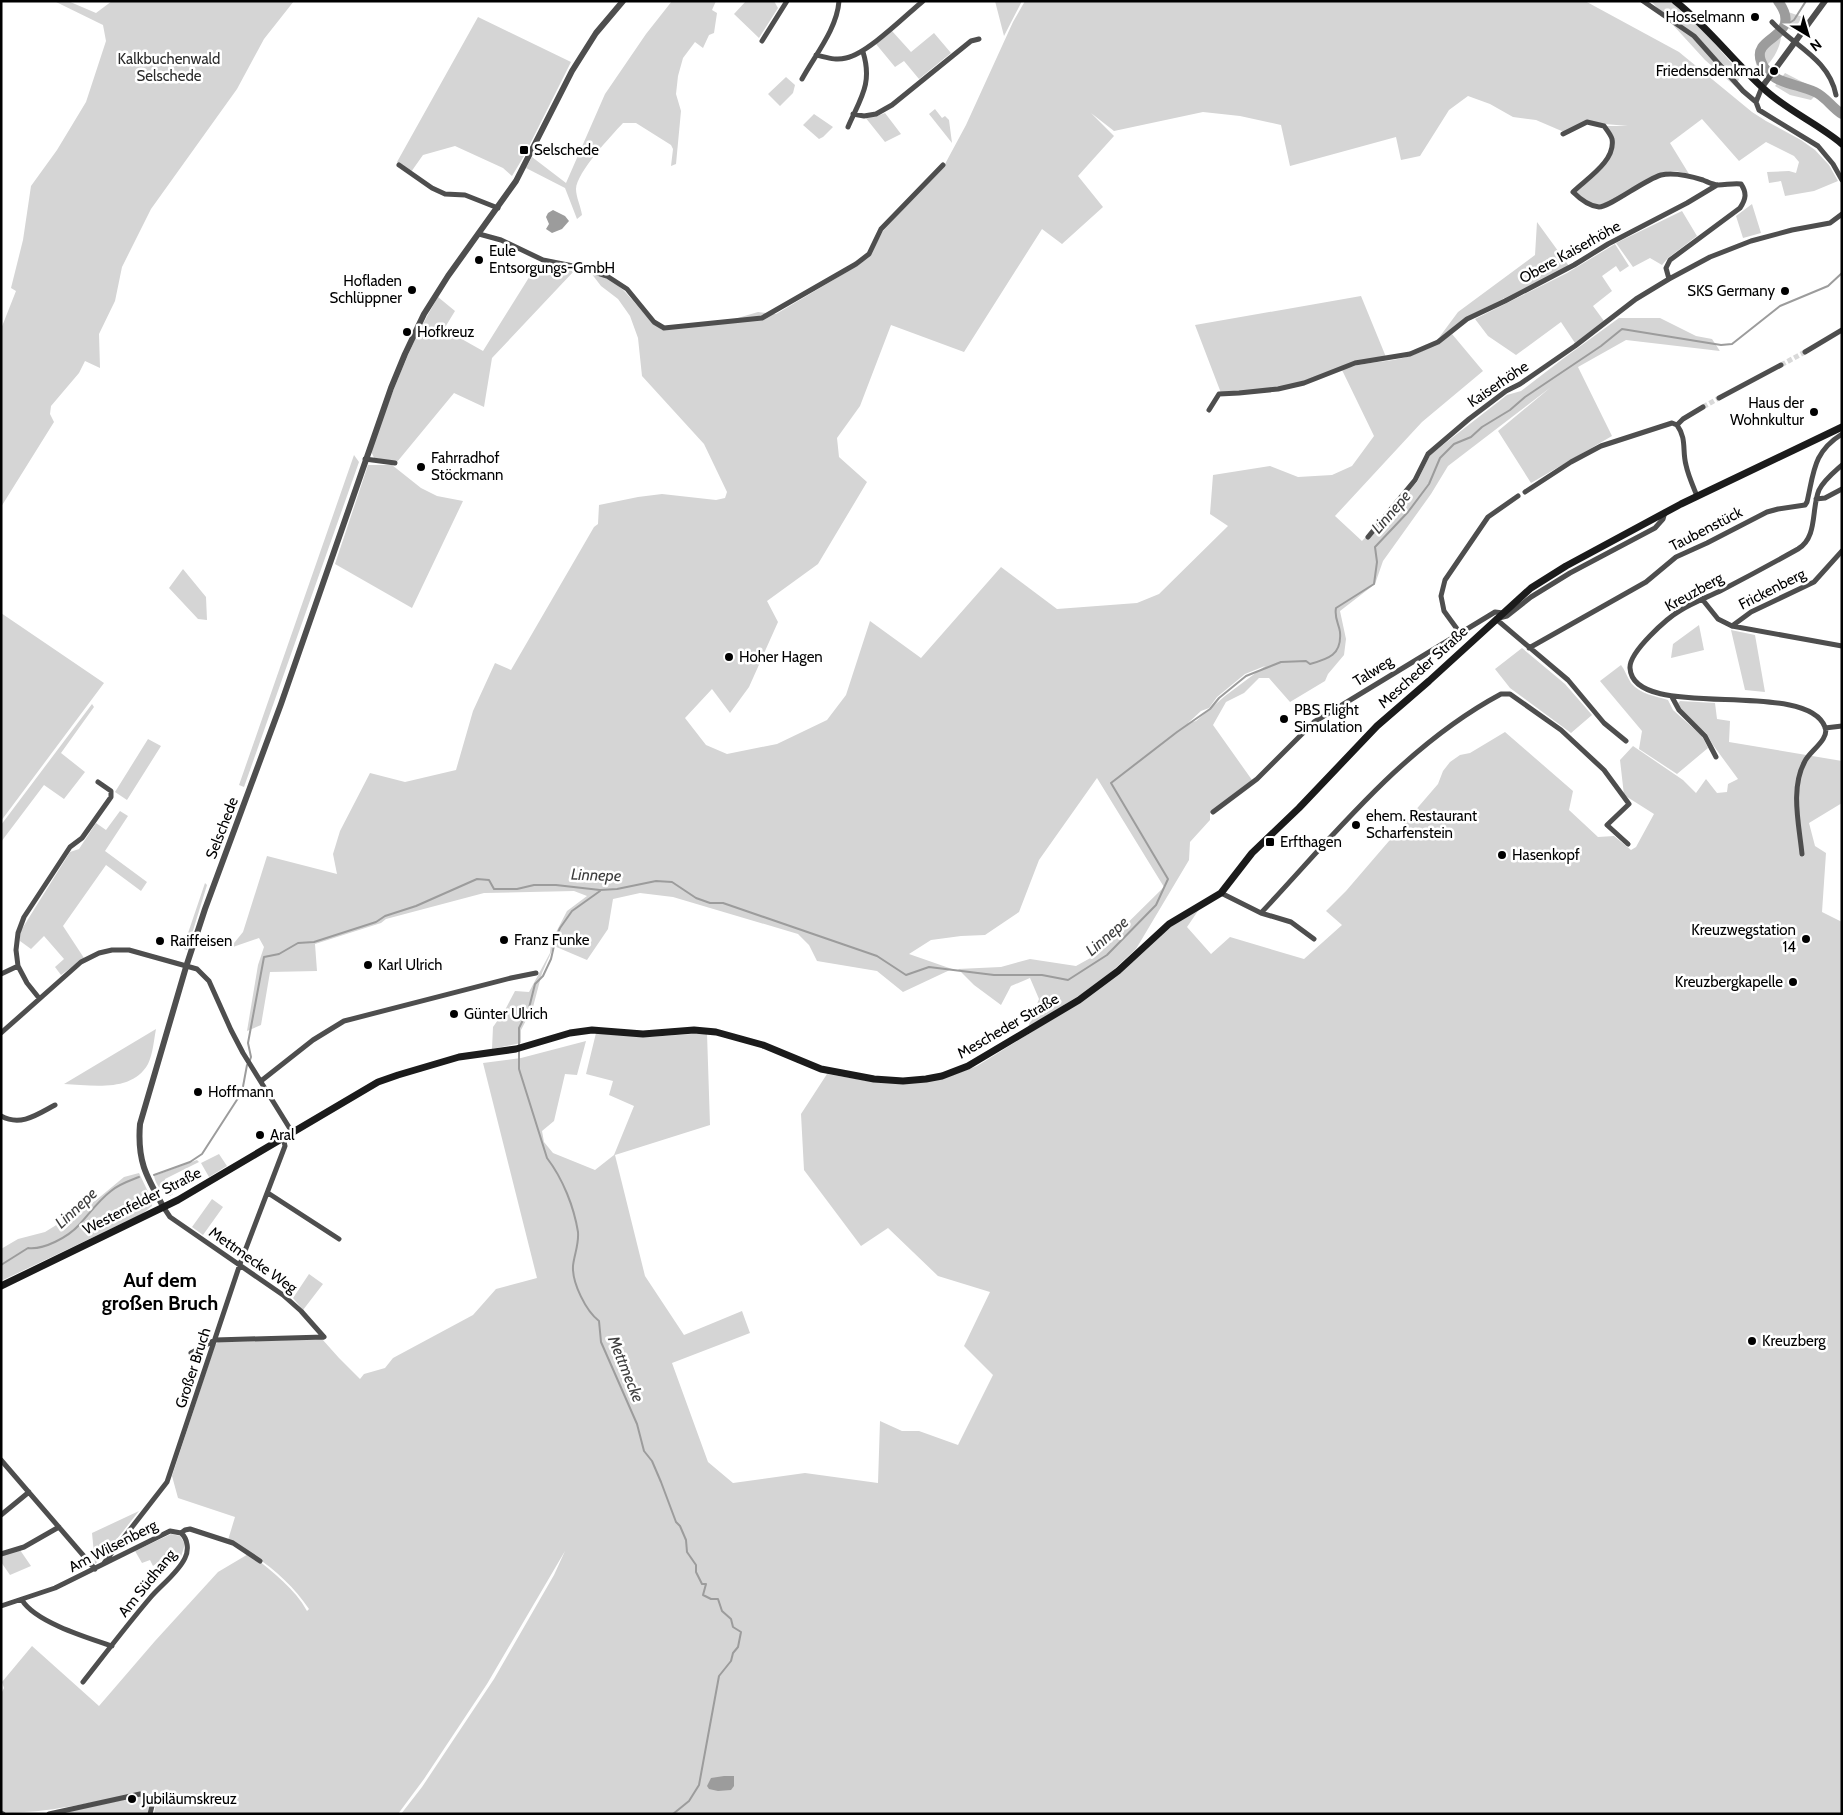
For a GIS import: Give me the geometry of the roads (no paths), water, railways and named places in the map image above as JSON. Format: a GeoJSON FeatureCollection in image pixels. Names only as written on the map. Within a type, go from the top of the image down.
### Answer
{"type":"FeatureCollection","features":[{"type":"Feature","properties":{"kind":"main road"},"geometry":{"type":"LineString","coordinates":[[1675,1],[1692,15],[1777,100],[1842,144]]}},
{"type":"Feature","properties":{"kind":"main road","name":"Mescheder Straße"},"geometry":{"type":"LineString","coordinates":[[292,1132],[365,1089],[389,1078],[459,1057],[519,1048],[570,1033],[586,1031],[643,1034],[708,1031],[763,1044],[821,1069],[874,1079],[903,1081],[935,1078],[960,1070],[1078,1000],[1118,971],[1169,924],[1221,893],[1252,853],[1299,808],[1377,726],[1430,681],[1522,595],[1549,576],[1665,512],[1842,427]]}},
{"type":"Feature","properties":{"kind":"main road","name":"Westenfelder Straße"},"geometry":{"type":"LineString","coordinates":[[1,1286],[164,1208],[292,1132]]}},
{"type":"Feature","properties":{"kind":"street","name":"Selschede"},"geometry":{"type":"LineString","coordinates":[[164,1208],[141,1163],[140,1124],[186,967],[205,910],[281,704],[391,388],[415,332],[448,276],[498,208],[524,167],[572,71],[596,34],[623,1]]}},
{"type":"Feature","properties":{"kind":"street"},"geometry":{"type":"LineString","coordinates":[[762,41],[787,1]]}},
{"type":"Feature","properties":{"kind":"street"},"geometry":{"type":"LineString","coordinates":[[802,79],[834,24],[838,13],[839,1]]}},
{"type":"Feature","properties":{"kind":"street"},"geometry":{"type":"LineString","coordinates":[[816,54],[832,59],[846,58],[863,52],[923,1]]}},
{"type":"Feature","properties":{"kind":"street"},"geometry":{"type":"LineString","coordinates":[[1643,1],[1694,36],[1743,91],[1756,102]]}},
{"type":"Feature","properties":{"kind":"street"},"geometry":{"type":"LineString","coordinates":[[1825,1],[1762,87],[1756,102],[1757,108],[1762,113],[1818,146],[1833,164],[1842,180]]}},
{"type":"Feature","properties":{"kind":"street"},"geometry":{"type":"LineString","coordinates":[[1772,22],[1822,66],[1829,75],[1836,95]]}},
{"type":"Feature","properties":{"kind":"street"},"geometry":{"type":"LineString","coordinates":[[853,114],[864,116],[876,114],[892,105],[971,41],[979,39]]}},
{"type":"Feature","properties":{"kind":"street"},"geometry":{"type":"LineString","coordinates":[[848,127],[867,83],[867,66],[863,52]]}},
{"type":"Feature","properties":{"kind":"street","name":"Obere Kaiserhöhe"},"geometry":{"type":"LineString","coordinates":[[1563,134],[1587,122],[1604,126],[1612,138],[1612,149],[1609,157],[1573,192],[1583,202],[1596,207],[1607,205],[1641,184],[1661,175],[1688,176],[1716,185],[1741,184],[1746,191],[1744,202],[1736,212],[1670,260],[1666,268],[1669,279]]}},
{"type":"Feature","properties":{"kind":"street"},"geometry":{"type":"LineString","coordinates":[[399,165],[444,194],[465,195],[498,208]]}},
{"type":"Feature","properties":{"kind":"street"},"geometry":{"type":"LineString","coordinates":[[479,234],[501,240],[543,260],[595,271],[607,276],[627,290],[654,322],[664,328],[762,318],[856,264],[869,254],[880,229],[943,165]]}},
{"type":"Feature","properties":{"kind":"street","name":"Obere Kaiserhöhe"},"geometry":{"type":"LineString","coordinates":[[1209,410],[1220,394],[1263,391],[1304,383],[1355,363],[1410,354],[1438,342],[1467,319],[1560,273],[1608,244],[1687,203],[1716,185]]}},
{"type":"Feature","properties":{"kind":"street","name":"Kaiserhöhe"},"geometry":{"type":"LineString","coordinates":[[1368,537],[1415,480],[1428,454],[1469,418],[1574,346],[1636,300],[1710,256],[1751,241],[1792,230],[1830,223],[1842,214]]}},
{"type":"Feature","properties":{"kind":"street"},"geometry":{"type":"LineString","coordinates":[[1805,352],[1841,331]]}},
{"type":"Feature","properties":{"kind":"street"},"geometry":{"type":"LineString","coordinates":[[1719,398],[1781,365]]}},
{"type":"Feature","properties":{"kind":"street"},"geometry":{"type":"LineString","coordinates":[[1677,425],[1683,419],[1704,407]]}},
{"type":"Feature","properties":{"kind":"street"},"geometry":{"type":"LineString","coordinates":[[1525,492],[1571,462],[1601,446],[1672,423],[1681,430],[1685,445],[1685,463],[1697,496]]}},
{"type":"Feature","properties":{"kind":"street","name":"Taubenstück"},"geometry":{"type":"LineString","coordinates":[[1528,648],[1646,582],[1676,557],[1767,512],[1805,505],[1817,459],[1826,446],[1842,434]]}},
{"type":"Feature","properties":{"kind":"street"},"geometry":{"type":"LineString","coordinates":[[365,459],[396,463]]}},
{"type":"Feature","properties":{"kind":"street","name":"Kreuzberg"},"geometry":{"type":"LineString","coordinates":[[1826,728],[1812,713],[1777,703],[1672,697],[1651,692],[1638,684],[1631,675],[1630,664],[1637,652],[1662,625],[1682,610],[1802,546],[1809,536],[1816,499],[1825,481],[1842,466]]}},
{"type":"Feature","properties":{"kind":"street"},"geometry":{"type":"LineString","coordinates":[[1816,499],[1825,498],[1842,489]]}},
{"type":"Feature","properties":{"kind":"street"},"geometry":{"type":"LineString","coordinates":[[1460,633],[1444,610],[1441,596],[1444,580],[1488,517],[1518,496]]}},
{"type":"Feature","properties":{"kind":"street","name":"Mescheder Straße"},"geometry":{"type":"LineString","coordinates":[[1496,619],[1507,616],[1531,597],[1570,573],[1655,528],[1663,519],[1665,512]]}},
{"type":"Feature","properties":{"kind":"street","name":"Frickenberg"},"geometry":{"type":"LineString","coordinates":[[1732,626],[1751,612],[1814,582],[1842,551]]}},
{"type":"Feature","properties":{"kind":"street"},"geometry":{"type":"LineString","coordinates":[[1702,599],[1718,619],[1732,626],[1842,646]]}},
{"type":"Feature","properties":{"kind":"street","name":"Talweg"},"geometry":{"type":"LineString","coordinates":[[1213,812],[1257,779],[1314,722],[1495,612],[1503,613]]}},
{"type":"Feature","properties":{"kind":"street"},"geometry":{"type":"LineString","coordinates":[[1496,619],[1568,680],[1604,723],[1626,741]]}},
{"type":"Feature","properties":{"kind":"street"},"geometry":{"type":"LineString","coordinates":[[1261,913],[1363,802],[1404,763],[1427,743],[1501,694],[1510,694],[1561,730],[1604,770],[1629,804],[1607,825],[1628,844]]}},
{"type":"Feature","properties":{"kind":"street"},"geometry":{"type":"LineString","coordinates":[[1672,697],[1677,708],[1705,736],[1716,756]]}},
{"type":"Feature","properties":{"kind":"street"},"geometry":{"type":"LineString","coordinates":[[1802,854],[1796,791],[1804,763],[1824,737],[1826,728],[1842,726]]}},
{"type":"Feature","properties":{"kind":"street"},"geometry":{"type":"LineString","coordinates":[[39,998],[27,983],[18,966],[16,950],[18,933],[24,918],[70,847],[82,838],[111,797],[110,791],[98,782]]}},
{"type":"Feature","properties":{"kind":"street"},"geometry":{"type":"LineString","coordinates":[[1221,893],[1261,913],[1291,922],[1314,939]]}},
{"type":"Feature","properties":{"kind":"street"},"geometry":{"type":"LineString","coordinates":[[1,1033],[81,962],[99,953],[112,950],[129,950],[197,969],[209,981],[231,1030],[292,1132]]}},
{"type":"Feature","properties":{"kind":"street"},"geometry":{"type":"LineString","coordinates":[[1,974],[18,966]]}},
{"type":"Feature","properties":{"kind":"street"},"geometry":{"type":"LineString","coordinates":[[261,1081],[313,1040],[344,1021],[536,973]]}},
{"type":"Feature","properties":{"kind":"street"},"geometry":{"type":"LineString","coordinates":[[1,1116],[16,1121],[30,1119],[55,1105]]}},
{"type":"Feature","properties":{"kind":"street","name":"Großer Bruch"},"geometry":{"type":"LineString","coordinates":[[104,1563],[166,1482],[240,1264],[285,1146],[283,1137]]}},
{"type":"Feature","properties":{"kind":"street"},"geometry":{"type":"LineString","coordinates":[[268,1193],[340,1239]]}},
{"type":"Feature","properties":{"kind":"street","name":"Mettmecke Weg"},"geometry":{"type":"LineString","coordinates":[[164,1208],[170,1217],[292,1302],[324,1337],[215,1340]]}},
{"type":"Feature","properties":{"kind":"street"},"geometry":{"type":"LineString","coordinates":[[191,1353],[215,1340]]}},
{"type":"Feature","properties":{"kind":"street"},"geometry":{"type":"LineString","coordinates":[[1,1460],[95,1569]]}},
{"type":"Feature","properties":{"kind":"street"},"geometry":{"type":"LineString","coordinates":[[1,1514],[29,1492]]}},
{"type":"Feature","properties":{"kind":"street"},"geometry":{"type":"LineString","coordinates":[[1,1554],[24,1546],[59,1527]]}},
{"type":"Feature","properties":{"kind":"street","name":"Am Wilsenberg"},"geometry":{"type":"LineString","coordinates":[[1,1606],[54,1588],[170,1531],[181,1533],[190,1529],[233,1543],[260,1561]]}},
{"type":"Feature","properties":{"kind":"street","name":"Am Südhang"},"geometry":{"type":"LineString","coordinates":[[83,1682],[185,1558],[187,1546],[181,1533]]}},
{"type":"Feature","properties":{"kind":"street"},"geometry":{"type":"LineString","coordinates":[[22,1600],[27,1607],[57,1625],[71,1632],[112,1646]]}},
{"type":"Feature","properties":{"kind":"street"},"geometry":{"type":"LineString","coordinates":[[48,1814],[140,1794],[148,1797],[153,1802],[150,1814]]}},
{"type":"Feature","properties":{"kind":"waterway"},"geometry":{"type":"LineString","coordinates":[[1778,1],[1785,13],[1785,22],[1782,29],[1763,46],[1760,52],[1761,61],[1765,69],[1777,79],[1819,94],[1842,114]]}},
{"type":"Feature","properties":{"kind":"waterway"},"geometry":{"type":"LineString","coordinates":[[1786,25],[1794,20],[1806,1]]}},
{"type":"Feature","properties":{"kind":"waterway","name":"Linnepe"},"geometry":{"type":"LineString","coordinates":[[250,1060],[248,1043],[264,957],[279,954],[298,943],[314,942],[376,922],[385,916],[416,906],[477,879],[489,880],[494,889],[556,885],[600,890],[617,889],[656,881],[672,882],[696,898],[710,903],[723,903],[877,956],[906,975],[929,967],[994,975],[1042,975],[1068,980],[1107,955],[1156,905],[1168,879],[1111,783],[1210,709],[1219,698],[1246,676],[1281,662],[1306,661],[1310,664],[1332,655],[1339,646],[1340,640],[1336,608],[1374,584],[1377,562],[1375,547],[1408,512],[1429,484],[1440,458],[1454,444],[1471,437],[1482,427],[1510,410],[1525,397],[1601,346],[1622,329],[1721,345],[1732,344],[1780,306],[1828,286],[1842,273]]}},
{"type":"Feature","properties":{"kind":"waterway","name":"Mettmecke"},"geometry":{"type":"LineString","coordinates":[[519,1046],[519,1028],[529,1008],[535,984],[543,976],[551,959],[560,928],[572,911],[600,891]]}},
{"type":"Feature","properties":{"kind":"waterway","name":"Mettmecke"},"geometry":{"type":"LineString","coordinates":[[519,1051],[519,1069],[547,1158],[563,1184],[571,1203],[576,1223],[578,1237],[573,1273],[577,1288],[589,1311],[599,1321],[601,1342],[637,1424],[644,1451],[652,1461],[676,1522],[680,1526],[686,1540],[687,1552],[696,1565],[696,1572],[702,1584],[706,1584],[703,1595],[711,1599],[718,1599],[722,1611],[731,1619],[733,1627],[741,1632],[738,1647],[733,1653],[731,1661],[719,1676],[699,1785],[689,1801],[673,1814]]}},
{"type":"Feature","properties":{"kind":"waterway","name":"Linnepe"},"geometry":{"type":"LineString","coordinates":[[154,1175],[190,1162],[202,1154],[242,1092],[247,1065]]}},
{"type":"Feature","properties":{"kind":"waterway","name":"Linnepe"},"geometry":{"type":"LineString","coordinates":[[1,1265],[28,1248],[48,1245],[62,1238],[74,1230],[111,1191],[139,1177]]}},
{"type":"Feature","properties":{"kind":"tunnel"},"geometry":{"type":"LineString","coordinates":[[1781,365],[1805,352]]}},
{"type":"Feature","properties":{"kind":"tunnel"},"geometry":{"type":"LineString","coordinates":[[1703,407],[1719,398]]}},
{"type":"Feature","properties":{"kind":"place","name":"Hosselmann"},"geometry":{"type":"Point","coordinates":[1755,17]}},
{"type":"Feature","properties":{"kind":"place","name":"Friedensdenkmal"},"geometry":{"type":"Point","coordinates":[1774,71]}},
{"type":"Feature","properties":{"kind":"place","name":"Selschede"},"geometry":{"type":"Point","coordinates":[524,150]}},
{"type":"Feature","properties":{"kind":"place","name":"Eule Entsorgungs-GmbH"},"geometry":{"type":"Point","coordinates":[479,260]}},
{"type":"Feature","properties":{"kind":"place","name":"Hofladen Schlüppner"},"geometry":{"type":"Point","coordinates":[412,290]}},
{"type":"Feature","properties":{"kind":"place","name":"SKS Germany"},"geometry":{"type":"Point","coordinates":[1785,291]}},
{"type":"Feature","properties":{"kind":"place","name":"Hofkreuz"},"geometry":{"type":"Point","coordinates":[407,332]}},
{"type":"Feature","properties":{"kind":"place","name":"Haus der Wohnkultur"},"geometry":{"type":"Point","coordinates":[1814,412]}},
{"type":"Feature","properties":{"kind":"place","name":"Fahrradhof Stöckmann"},"geometry":{"type":"Point","coordinates":[421,467]}},
{"type":"Feature","properties":{"kind":"place","name":"Hoher Hagen"},"geometry":{"type":"Point","coordinates":[729,657]}},
{"type":"Feature","properties":{"kind":"place","name":"PBS Flight Simulation"},"geometry":{"type":"Point","coordinates":[1284,719]}},
{"type":"Feature","properties":{"kind":"place","name":"ehem. Restaurant Scharfenstein"},"geometry":{"type":"Point","coordinates":[1356,825]}},
{"type":"Feature","properties":{"kind":"place","name":"Erfthagen"},"geometry":{"type":"Point","coordinates":[1270,842]}},
{"type":"Feature","properties":{"kind":"place","name":"Hasenkopf"},"geometry":{"type":"Point","coordinates":[1502,855]}},
{"type":"Feature","properties":{"kind":"place","name":"Kreuzwegstation 14"},"geometry":{"type":"Point","coordinates":[1806,939]}},
{"type":"Feature","properties":{"kind":"place","name":"Franz Funke"},"geometry":{"type":"Point","coordinates":[504,940]}},
{"type":"Feature","properties":{"kind":"place","name":"Raiffeisen"},"geometry":{"type":"Point","coordinates":[160,941]}},
{"type":"Feature","properties":{"kind":"place","name":"Karl Ulrich"},"geometry":{"type":"Point","coordinates":[368,965]}},
{"type":"Feature","properties":{"kind":"place","name":"Kreuzbergkapelle"},"geometry":{"type":"Point","coordinates":[1793,982]}},
{"type":"Feature","properties":{"kind":"place","name":"Günter Ulrich"},"geometry":{"type":"Point","coordinates":[454,1014]}},
{"type":"Feature","properties":{"kind":"place","name":"Hoffmann"},"geometry":{"type":"Point","coordinates":[198,1092]}},
{"type":"Feature","properties":{"kind":"place","name":"Aral"},"geometry":{"type":"Point","coordinates":[260,1135]}},
{"type":"Feature","properties":{"kind":"place","name":"Kreuzberg"},"geometry":{"type":"Point","coordinates":[1752,1341]}},
{"type":"Feature","properties":{"kind":"place","name":"Jubiläumskreuz"},"geometry":{"type":"Point","coordinates":[132,1799]}},
{"type":"Feature","properties":{"kind":"district","name":"Auf dem großen Bruch"},"geometry":{"type":"Point","coordinates":[160,1292]}},
{"type":"Feature","properties":{"kind":"park label","name":"Kalkbuchenwald Selschede"},"geometry":{"type":"Point","coordinates":[169,68]}}]}
